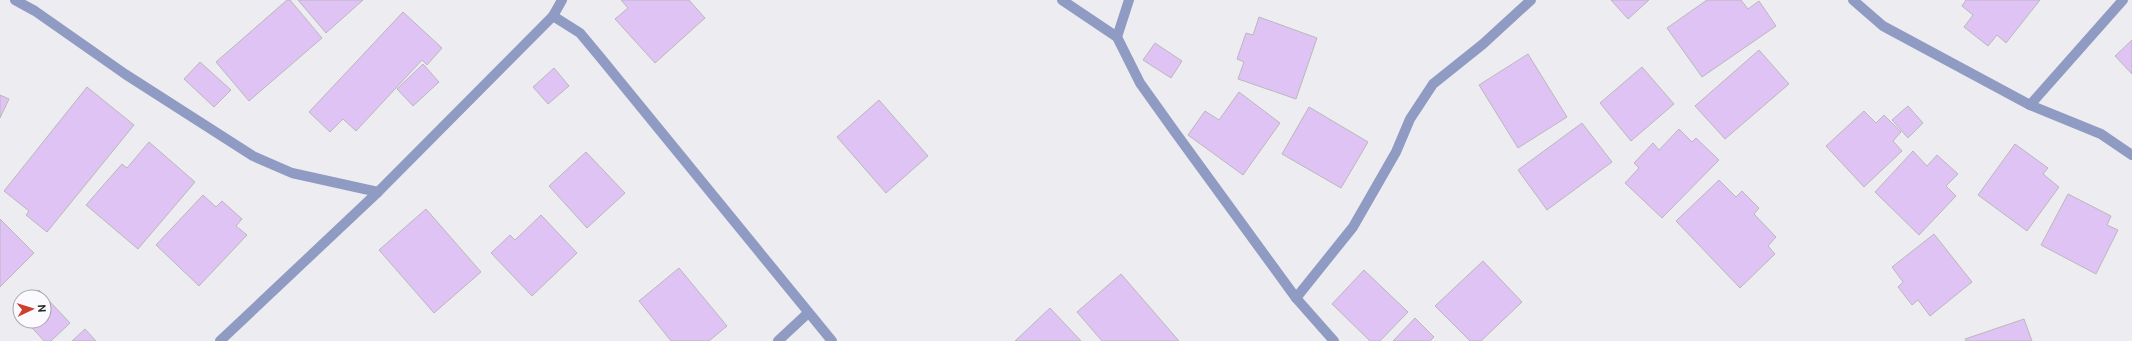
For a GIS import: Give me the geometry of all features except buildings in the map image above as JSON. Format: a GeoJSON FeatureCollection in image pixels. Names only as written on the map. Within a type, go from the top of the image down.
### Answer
{"type":"FeatureCollection","features":[{"type":"Feature","properties":{"kind":"street"},"geometry":{"type":"LineString","coordinates":[[15,0],[34,11],[125,74],[252,156],[292,173],[378,192]]}},
{"type":"Feature","properties":{"kind":"street"},"geometry":{"type":"LineString","coordinates":[[220,341],[378,192],[553,16],[562,0]]}},
{"type":"Feature","properties":{"kind":"street"},"geometry":{"type":"LineString","coordinates":[[1062,0],[1117,37],[1140,83],[1296,298],[1334,341]]}},
{"type":"Feature","properties":{"kind":"street"},"geometry":{"type":"LineString","coordinates":[[1117,37],[1129,0]]}},
{"type":"Feature","properties":{"kind":"street"},"geometry":{"type":"LineString","coordinates":[[1296,298],[1353,227],[1396,152],[1410,119],[1434,84],[1483,44],[1531,0]]}},
{"type":"Feature","properties":{"kind":"street"},"geometry":{"type":"LineString","coordinates":[[1853,0],[1884,26],[2030,105],[2101,134],[2132,155]]}},
{"type":"Feature","properties":{"kind":"street"},"geometry":{"type":"LineString","coordinates":[[2030,105],[2124,0]]}},
{"type":"Feature","properties":{"kind":"street"},"geometry":{"type":"LineString","coordinates":[[553,16],[580,33],[832,341]]}},
{"type":"Feature","properties":{"kind":"street"},"geometry":{"type":"LineString","coordinates":[[778,341],[808,313]]}}]}
